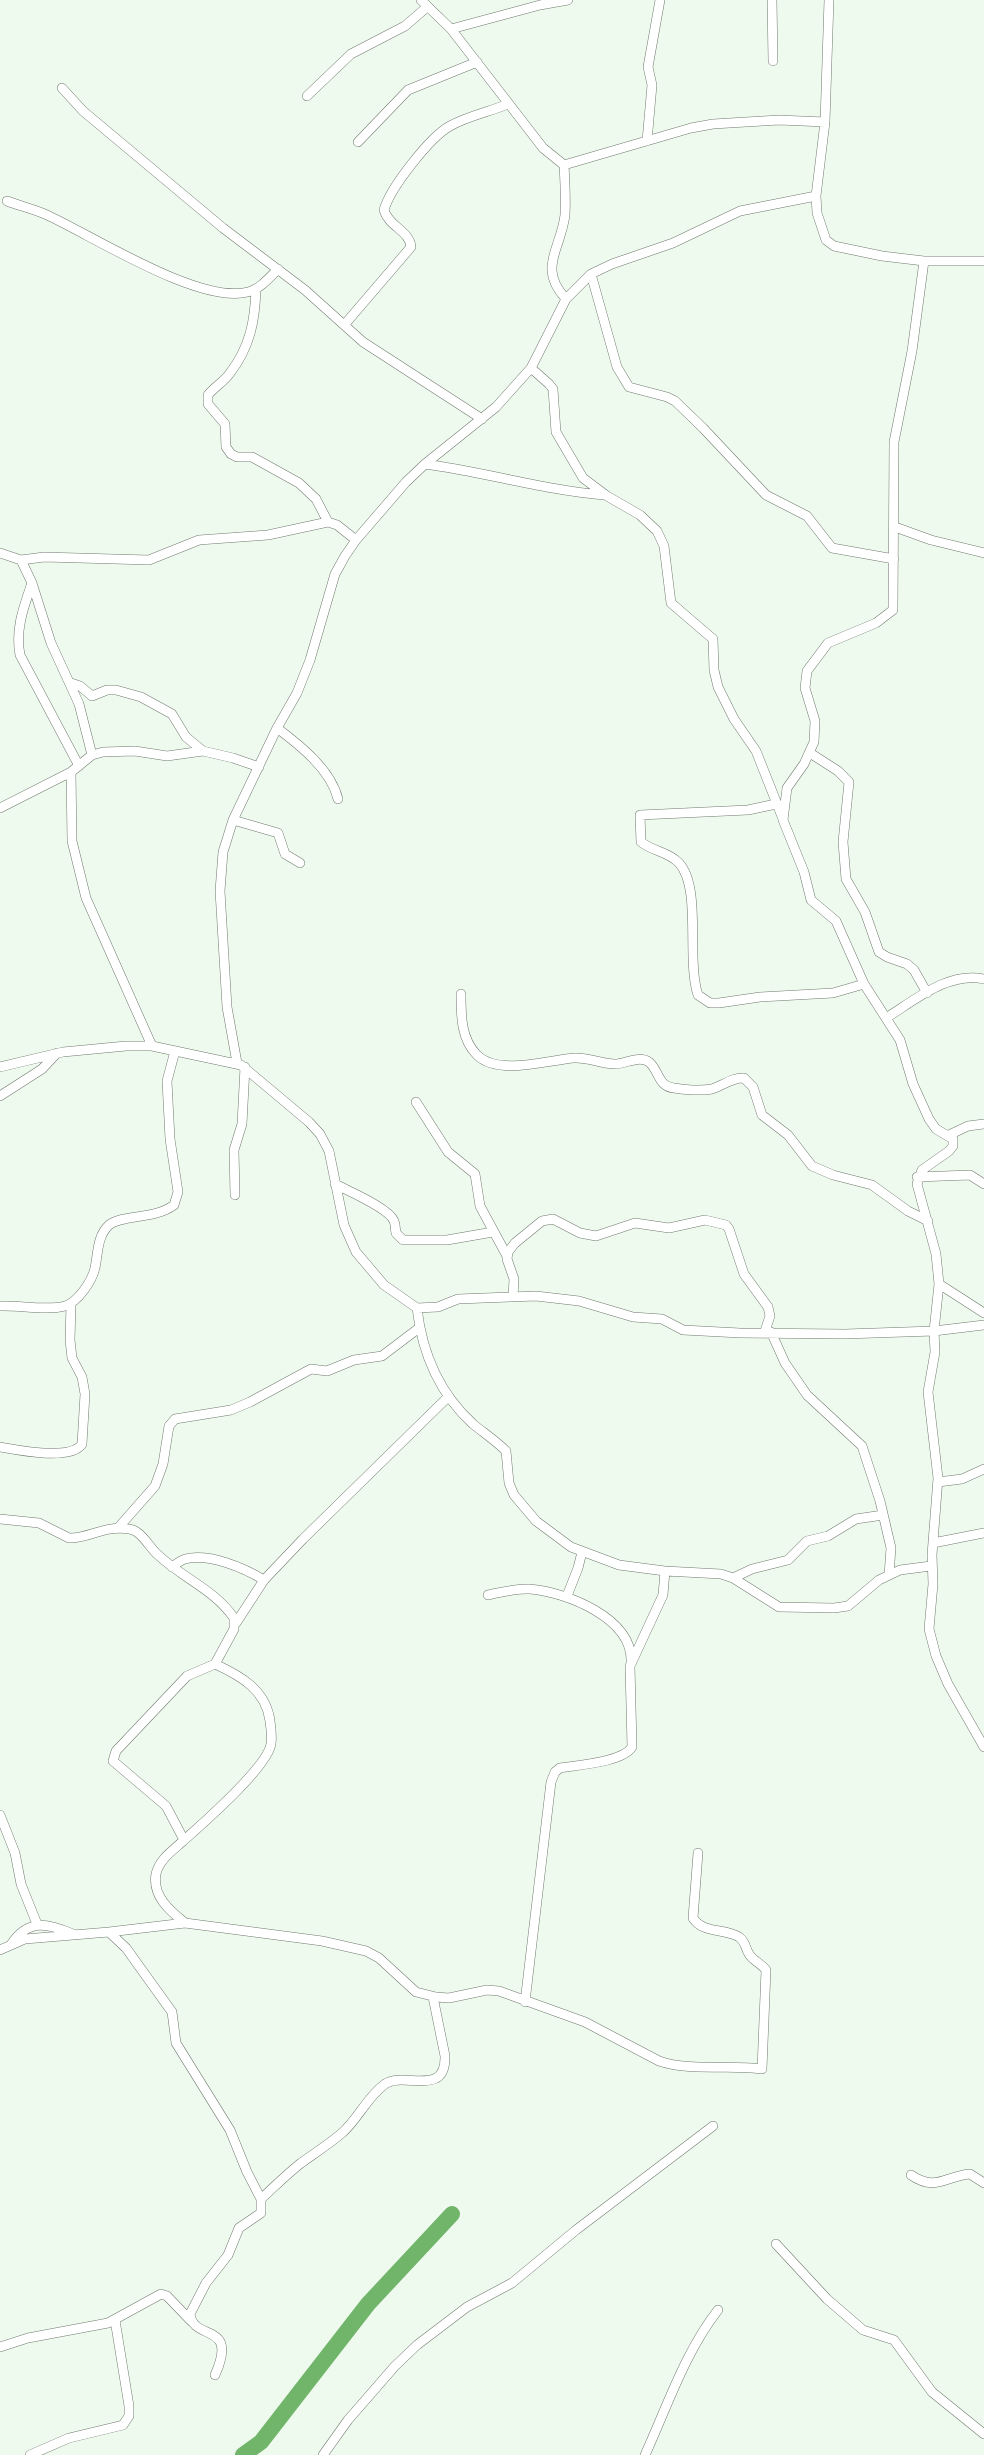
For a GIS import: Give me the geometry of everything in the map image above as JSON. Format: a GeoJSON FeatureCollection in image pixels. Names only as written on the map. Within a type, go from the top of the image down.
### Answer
{"type":"FeatureCollection","features":[{"type":"Feature","properties":{"kind":"street"},"geometry":{"type":"LineString","coordinates":[[451,29],[540,5],[568,0]]}},
{"type":"Feature","properties":{"kind":"street"},"geometry":{"type":"LineString","coordinates":[[647,141],[652,85],[648,68],[660,0]]}},
{"type":"Feature","properties":{"kind":"street"},"geometry":{"type":"LineString","coordinates":[[772,0],[773,61]]}},
{"type":"Feature","properties":{"kind":"street"},"geometry":{"type":"LineString","coordinates":[[829,0],[825,122],[816,196],[820,228],[830,243],[853,251],[924,261],[984,261]]}},
{"type":"Feature","properties":{"kind":"street"},"geometry":{"type":"LineString","coordinates":[[307,96],[351,54],[404,26],[424,3],[451,29],[542,148],[564,165]]}},
{"type":"Feature","properties":{"kind":"street"},"geometry":{"type":"LineString","coordinates":[[358,142],[408,90],[476,62]]}},
{"type":"Feature","properties":{"kind":"street"},"geometry":{"type":"LineString","coordinates":[[62,88],[83,111],[223,228],[278,269],[345,324],[372,349],[482,419]]}},
{"type":"Feature","properties":{"kind":"street"},"geometry":{"type":"LineString","coordinates":[[345,324],[411,247],[409,240],[388,219],[384,210],[415,160],[434,139],[451,126],[508,104]]}},
{"type":"Feature","properties":{"kind":"street"},"geometry":{"type":"LineString","coordinates":[[564,165],[691,128],[725,123],[825,122]]}},
{"type":"Feature","properties":{"kind":"street"},"geometry":{"type":"LineString","coordinates":[[564,165],[564,216],[551,271],[553,281],[566,299]]}},
{"type":"Feature","properties":{"kind":"street"},"geometry":{"type":"LineString","coordinates":[[235,1195],[234,1150],[242,1124],[241,1065],[227,1007],[220,891],[223,852],[232,820],[277,728],[297,693],[310,660],[335,574],[356,540],[425,464],[482,419],[531,368],[566,299],[591,274],[612,264],[674,244],[740,211],[816,196]]}},
{"type":"Feature","properties":{"kind":"street"},"geometry":{"type":"LineString","coordinates":[[7,201],[48,215],[138,261],[203,289],[237,293],[250,292],[278,269]]}},
{"type":"Feature","properties":{"kind":"street"},"geometry":{"type":"LineString","coordinates":[[783,820],[787,788],[810,753],[815,729],[805,688],[808,671],[828,643],[876,623],[889,615],[893,605],[895,527],[894,442],[912,352],[924,261]]}},
{"type":"Feature","properties":{"kind":"street"},"geometry":{"type":"LineString","coordinates":[[591,274],[620,374],[629,386],[667,397],[675,402],[703,428],[766,495],[807,516],[832,548],[894,559]]}},
{"type":"Feature","properties":{"kind":"street"},"geometry":{"type":"LineString","coordinates":[[256,289],[254,320],[246,348],[230,373],[208,395],[208,404],[225,424],[226,447],[231,454],[237,457],[252,457],[299,484],[316,499],[328,522]]}},
{"type":"Feature","properties":{"kind":"street"},"geometry":{"type":"LineString","coordinates":[[531,368],[549,384],[552,390],[554,423],[563,446],[573,458],[583,478],[607,496],[640,515],[658,531],[664,546],[671,603],[713,639],[714,670],[718,687],[734,719],[756,751],[804,872],[812,900],[836,920],[864,984],[904,1049],[913,1084],[929,1119],[936,1129],[949,1135],[954,1142],[949,1151],[928,1164],[917,1178],[936,1254],[939,1284],[934,1331],[935,1352],[929,1379],[929,1402],[938,1482],[929,1629],[931,1642],[948,1684],[984,1747]]}},
{"type":"Feature","properties":{"kind":"street"},"geometry":{"type":"LineString","coordinates":[[425,464],[464,469],[568,492],[607,496]]}},
{"type":"Feature","properties":{"kind":"street"},"geometry":{"type":"LineString","coordinates":[[0,554],[21,560],[44,557],[149,560],[199,540],[268,535],[328,522],[337,525],[356,540]]}},
{"type":"Feature","properties":{"kind":"street"},"geometry":{"type":"LineString","coordinates":[[895,527],[931,540],[984,553]]}},
{"type":"Feature","properties":{"kind":"street"},"geometry":{"type":"LineString","coordinates":[[21,560],[32,582],[51,643],[71,683],[92,755]]}},
{"type":"Feature","properties":{"kind":"street"},"geometry":{"type":"LineString","coordinates":[[32,582],[20,621],[18,636],[20,654],[79,766]]}},
{"type":"Feature","properties":{"kind":"street"},"geometry":{"type":"LineString","coordinates":[[71,683],[80,686],[89,695],[94,696],[107,690],[116,690],[141,697],[172,714],[186,737],[204,751]]}},
{"type":"Feature","properties":{"kind":"street"},"geometry":{"type":"LineString","coordinates":[[277,728],[302,748],[324,772],[334,786],[338,799]]}},
{"type":"Feature","properties":{"kind":"street"},"geometry":{"type":"LineString","coordinates":[[0,808],[71,772],[92,755],[120,751],[158,756],[204,751],[259,767]]}},
{"type":"Feature","properties":{"kind":"street"},"geometry":{"type":"LineString","coordinates":[[810,753],[838,771],[849,782],[843,830],[844,871],[848,885],[865,912],[874,942],[883,955],[907,964],[914,970],[927,993]]}},
{"type":"Feature","properties":{"kind":"street"},"geometry":{"type":"LineString","coordinates":[[71,772],[72,841],[86,898],[152,1046]]}},
{"type":"Feature","properties":{"kind":"street"},"geometry":{"type":"LineString","coordinates":[[776,804],[748,810],[640,815],[642,842],[678,862],[690,884],[692,966],[698,995],[704,1000],[719,1003],[760,997],[833,993],[864,984]]}},
{"type":"Feature","properties":{"kind":"street"},"geometry":{"type":"LineString","coordinates":[[232,820],[278,833],[285,854],[300,863]]}},
{"type":"Feature","properties":{"kind":"street"},"geometry":{"type":"LineString","coordinates":[[886,1018],[927,993],[964,976],[984,979]]}},
{"type":"Feature","properties":{"kind":"street"},"geometry":{"type":"LineString","coordinates":[[461,994],[461,1017],[467,1041],[477,1055],[487,1062],[501,1065],[522,1065],[575,1058],[616,1064],[644,1060],[649,1062],[663,1084],[673,1088],[712,1088],[744,1078],[752,1087],[762,1115],[788,1135],[812,1166],[833,1175],[872,1185],[902,1207],[928,1221]]}},
{"type":"Feature","properties":{"kind":"street"},"geometry":{"type":"LineString","coordinates":[[0,1068],[57,1053],[96,1047],[152,1046],[241,1065],[309,1122],[320,1134],[329,1151],[344,1225],[356,1252],[384,1285],[417,1308],[438,1307],[458,1299],[536,1296],[579,1301],[622,1315],[662,1319],[683,1330],[740,1333],[845,1334],[934,1331],[984,1325]]}},
{"type":"Feature","properties":{"kind":"street"},"geometry":{"type":"LineString","coordinates":[[0,1447],[33,1452],[64,1453],[75,1451],[82,1444],[85,1394],[82,1377],[72,1358],[70,1340],[71,1304],[92,1276],[98,1247],[107,1227],[117,1221],[158,1215],[174,1206],[177,1201],[178,1192],[170,1139],[167,1081],[175,1051]]}},
{"type":"Feature","properties":{"kind":"street"},"geometry":{"type":"LineString","coordinates":[[0,1096],[42,1069],[57,1053]]}},
{"type":"Feature","properties":{"kind":"street"},"geometry":{"type":"LineString","coordinates":[[416,1102],[448,1152],[475,1174],[480,1206],[507,1256],[514,1278],[513,1296]]}},
{"type":"Feature","properties":{"kind":"street"},"geometry":{"type":"LineString","coordinates":[[949,1135],[968,1126],[984,1124]]}},
{"type":"Feature","properties":{"kind":"street"},"geometry":{"type":"LineString","coordinates":[[917,1178],[970,1175],[984,1184]]}},
{"type":"Feature","properties":{"kind":"street"},"geometry":{"type":"LineString","coordinates":[[336,1184],[374,1205],[391,1217],[395,1222],[396,1233],[403,1240],[447,1240],[493,1232]]}},
{"type":"Feature","properties":{"kind":"street"},"geometry":{"type":"LineString","coordinates":[[507,1256],[515,1242],[530,1229],[542,1221],[551,1219],[580,1233],[596,1236],[632,1224],[669,1228],[698,1220],[721,1223],[729,1229],[744,1274],[768,1307],[770,1316],[768,1332],[785,1363],[807,1395],[862,1446],[891,1548],[889,1575]]}},
{"type":"Feature","properties":{"kind":"street"},"geometry":{"type":"LineString","coordinates":[[939,1284],[984,1313]]}},
{"type":"Feature","properties":{"kind":"street"},"geometry":{"type":"LineString","coordinates":[[0,1306],[60,1307],[71,1304]]}},
{"type":"Feature","properties":{"kind":"street"},"geometry":{"type":"LineString","coordinates":[[417,1308],[419,1328],[429,1361],[448,1397],[472,1423],[506,1451],[510,1483],[519,1502],[553,1535],[582,1552],[619,1565],[665,1571],[715,1573],[733,1578],[779,1608],[834,1608],[848,1606],[889,1575],[908,1568],[932,1566]]}},
{"type":"Feature","properties":{"kind":"street"},"geometry":{"type":"LineString","coordinates":[[118,1528],[155,1486],[163,1464],[169,1426],[175,1419],[231,1410],[259,1398],[311,1369],[327,1371],[354,1360],[382,1356],[419,1328]]}},
{"type":"Feature","properties":{"kind":"street"},"geometry":{"type":"LineString","coordinates":[[184,1840],[166,1806],[113,1761],[116,1751],[187,1676],[215,1664],[231,1637],[236,1623],[264,1580],[315,1526],[448,1397]]}},
{"type":"Feature","properties":{"kind":"street"},"geometry":{"type":"LineString","coordinates":[[938,1482],[962,1478],[984,1469]]}},
{"type":"Feature","properties":{"kind":"street"},"geometry":{"type":"LineString","coordinates":[[733,1578],[752,1569],[792,1558],[808,1541],[828,1536],[856,1519],[883,1515]]}},
{"type":"Feature","properties":{"kind":"street"},"geometry":{"type":"LineString","coordinates":[[0,1519],[39,1523],[69,1538],[100,1530],[118,1528],[136,1531],[157,1554],[208,1589],[230,1613],[236,1623]]}},
{"type":"Feature","properties":{"kind":"street"},"geometry":{"type":"LineString","coordinates":[[933,1543],[984,1533]]}},
{"type":"Feature","properties":{"kind":"street"},"geometry":{"type":"LineString","coordinates":[[566,1596],[578,1568],[582,1552]]}},
{"type":"Feature","properties":{"kind":"street"},"geometry":{"type":"LineString","coordinates":[[172,1566],[186,1558],[202,1559],[238,1566],[264,1580]]}},
{"type":"Feature","properties":{"kind":"street"},"geometry":{"type":"LineString","coordinates":[[631,1662],[663,1595],[665,1571]]}},
{"type":"Feature","properties":{"kind":"street"},"geometry":{"type":"LineString","coordinates":[[488,1595],[529,1589],[566,1596],[585,1605],[619,1628],[627,1641],[631,1662],[632,1739],[629,1751],[601,1762],[560,1768],[555,1772],[551,1782],[525,2002]]}},
{"type":"Feature","properties":{"kind":"street"},"geometry":{"type":"LineString","coordinates":[[186,1923],[166,1908],[156,1882],[156,1873],[162,1860],[262,1763],[271,1745],[269,1714],[261,1695],[254,1686],[215,1664]]}},
{"type":"Feature","properties":{"kind":"street"},"geometry":{"type":"LineString","coordinates":[[0,1815],[16,1852],[21,1884],[38,1924]]}},
{"type":"Feature","properties":{"kind":"street"},"geometry":{"type":"LineString","coordinates":[[0,1950],[12,1943],[25,1939],[186,1923],[322,1941],[366,1951],[389,1964],[416,1992],[433,1997],[456,1998],[494,1990],[585,2022],[672,2066],[744,2066],[762,2069],[766,1970],[748,1954],[747,1945],[740,1938],[730,1933],[703,1927],[693,1918],[698,1853]]}},
{"type":"Feature","properties":{"kind":"street"},"geometry":{"type":"LineString","coordinates":[[12,1943],[18,1934],[38,1924],[76,1935]]}},
{"type":"Feature","properties":{"kind":"street"},"geometry":{"type":"LineString","coordinates":[[109,1932],[126,1948],[172,2012],[176,2043],[230,2130],[247,2172],[261,2199],[261,2213],[254,2220],[242,2225],[237,2232],[226,2259],[206,2283],[191,2310],[191,2321]]}},
{"type":"Feature","properties":{"kind":"street"},"geometry":{"type":"LineString","coordinates":[[261,2199],[300,2164],[343,2133],[383,2085],[395,2080],[429,2081],[436,2078],[443,2066],[444,2056],[433,1997]]}},
{"type":"Feature","properties":{"kind":"street"},"geometry":{"type":"LineString","coordinates":[[323,2455],[348,2420],[395,2366],[417,2345],[467,2307],[512,2283],[576,2230],[713,2126]]}},
{"type":"Feature","properties":{"kind":"street"},"geometry":{"type":"LineString","coordinates":[[911,2175],[922,2183],[934,2184],[958,2175],[970,2174],[984,2182]]}},
{"type":"Feature","properties":{"kind":"street"},"geometry":{"type":"LineString","coordinates":[[776,2244],[827,2299],[863,2330],[894,2340],[932,2392],[984,2434]]}},
{"type":"Feature","properties":{"kind":"street"},"geometry":{"type":"LineString","coordinates":[[0,2347],[28,2338],[103,2325],[161,2294],[167,2296],[191,2321],[217,2337],[223,2348],[223,2358],[215,2376]]}},
{"type":"Feature","properties":{"kind":"street"},"geometry":{"type":"LineString","coordinates":[[645,2455],[685,2366],[708,2324],[718,2310]]}},
{"type":"Feature","properties":{"kind":"street"},"geometry":{"type":"LineString","coordinates":[[30,2455],[69,2438],[123,2425],[127,2421],[129,2406],[115,2320]]}},
{"type":"Feature","properties":{"kind":"waterway"},"geometry":{"type":"LineString","coordinates":[[243,2455],[261,2442],[368,2304],[452,2214]]}}]}
